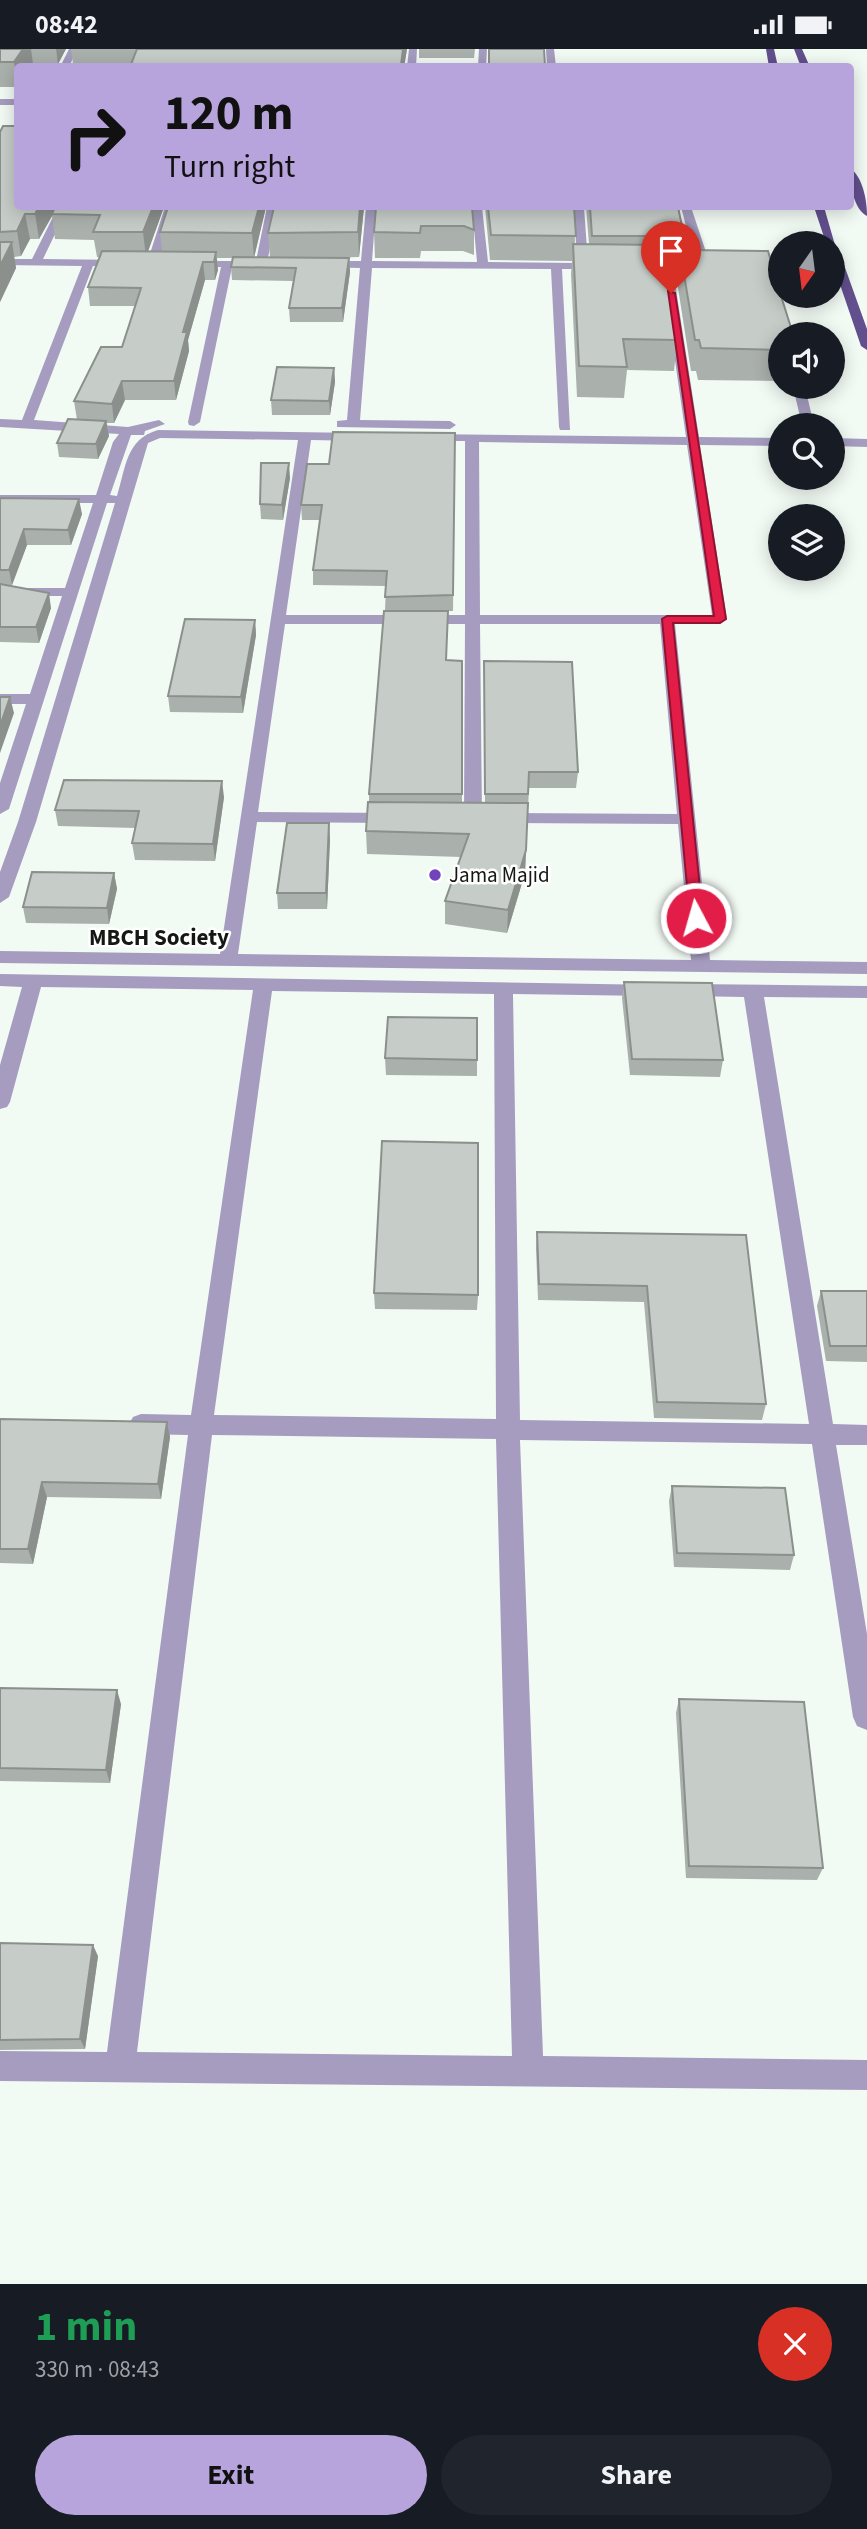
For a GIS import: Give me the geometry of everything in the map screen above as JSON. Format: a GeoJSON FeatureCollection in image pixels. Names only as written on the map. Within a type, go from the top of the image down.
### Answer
{"type":"FeatureCollection","features":[{"type":"Feature","properties":{"kind":"main road"},"geometry":{"type":"LineString","coordinates":[[854,181],[867,213]]}},
{"type":"Feature","properties":{"kind":"main road"},"geometry":{"type":"LineString","coordinates":[[820,210],[827,231]]}},
{"type":"Feature","properties":{"kind":"main road"},"geometry":{"type":"LineString","coordinates":[[845,283],[867,346]]}},
{"type":"Feature","properties":{"kind":"street"},"geometry":{"type":"LineString","coordinates":[[36,262],[62,210]]}},
{"type":"Feature","properties":{"kind":"street"},"geometry":{"type":"LineString","coordinates":[[165,263],[170,210]]}},
{"type":"Feature","properties":{"kind":"street"},"geometry":{"type":"LineString","coordinates":[[261,264],[271,210]]}},
{"type":"Feature","properties":{"kind":"street"},"geometry":{"type":"LineString","coordinates":[[353,424],[372,210]]}},
{"type":"Feature","properties":{"kind":"street"},"geometry":{"type":"LineString","coordinates":[[477,210],[483,265]]}},
{"type":"Feature","properties":{"kind":"street"},"geometry":{"type":"LineString","coordinates":[[579,210],[583,266]]}},
{"type":"Feature","properties":{"kind":"street"},"geometry":{"type":"LineString","coordinates":[[687,210],[703,267]]}},
{"type":"Feature","properties":{"kind":"street"},"geometry":{"type":"LineString","coordinates":[[0,262],[275,264]]}},
{"type":"Feature","properties":{"kind":"street"},"geometry":{"type":"LineString","coordinates":[[27,423],[89,263]]}},
{"type":"Feature","properties":{"kind":"street"},"geometry":{"type":"LineString","coordinates":[[194,422],[227,264]]}},
{"type":"Feature","properties":{"kind":"street"},"geometry":{"type":"LineString","coordinates":[[314,264],[611,266]]}},
{"type":"Feature","properties":{"kind":"street"},"geometry":{"type":"LineString","coordinates":[[556,266],[565,426]]}},
{"type":"Feature","properties":{"kind":"street"},"geometry":{"type":"LineString","coordinates":[[625,266],[716,267]]}},
{"type":"Feature","properties":{"kind":"street"},"geometry":{"type":"LineString","coordinates":[[279,620],[720,619],[667,266]]}},
{"type":"Feature","properties":{"kind":"street"},"geometry":{"type":"LineString","coordinates":[[0,809],[120,442],[127,431],[152,425],[194,422],[565,426],[768,441]]}},
{"type":"Feature","properties":{"kind":"street"},"geometry":{"type":"LineString","coordinates":[[0,423],[158,434],[472,437],[693,435],[768,431]]}},
{"type":"Feature","properties":{"kind":"street"},"geometry":{"type":"LineString","coordinates":[[845,431],[867,431]]}},
{"type":"Feature","properties":{"kind":"street"},"geometry":{"type":"LineString","coordinates":[[0,898],[27,822],[138,448],[143,440],[158,434]]}},
{"type":"Feature","properties":{"kind":"street"},"geometry":{"type":"LineString","coordinates":[[228,960],[306,435]]}},
{"type":"Feature","properties":{"kind":"street"},"geometry":{"type":"LineString","coordinates":[[472,437],[474,620],[466,818],[687,819]]}},
{"type":"Feature","properties":{"kind":"street"},"geometry":{"type":"LineString","coordinates":[[845,442],[867,443]]}},
{"type":"Feature","properties":{"kind":"street"},"geometry":{"type":"LineString","coordinates":[[0,499],[123,499]]}},
{"type":"Feature","properties":{"kind":"street"},"geometry":{"type":"LineString","coordinates":[[0,591],[70,592]]}},
{"type":"Feature","properties":{"kind":"street"},"geometry":{"type":"LineString","coordinates":[[667,619],[701,967]]}},
{"type":"Feature","properties":{"kind":"street"},"geometry":{"type":"LineString","coordinates":[[0,699],[34,699]]}},
{"type":"Feature","properties":{"kind":"street"},"geometry":{"type":"LineString","coordinates":[[250,817],[417,818]]}},
{"type":"Feature","properties":{"kind":"street"},"geometry":{"type":"LineString","coordinates":[[0,957],[867,968]]}},
{"type":"Feature","properties":{"kind":"street"},"geometry":{"type":"LineString","coordinates":[[0,980],[867,992]]}},
{"type":"Feature","properties":{"kind":"street"},"geometry":{"type":"LineString","coordinates":[[0,1102],[33,980]]}},
{"type":"Feature","properties":{"kind":"street"},"geometry":{"type":"LineString","coordinates":[[120,2068],[201,1425],[262,983]]}},
{"type":"Feature","properties":{"kind":"street"},"geometry":{"type":"LineString","coordinates":[[503,989],[508,1430],[528,2072]]}},
{"type":"Feature","properties":{"kind":"street"},"geometry":{"type":"LineString","coordinates":[[752,991],[867,1717]]}},
{"type":"Feature","properties":{"kind":"street"},"geometry":{"type":"LineString","coordinates":[[121,1424],[867,1436]]}},
{"type":"Feature","properties":{"kind":"street"},"geometry":{"type":"LineString","coordinates":[[0,2066],[867,2075]]}},
{"type":"Feature","properties":{"kind":"building"},"geometry":{"type":"Polygon","coordinates":[[[0,49],[23,49],[14,62],[0,62],[0,49]]]}},
{"type":"Feature","properties":{"kind":"building"},"geometry":{"type":"Polygon","coordinates":[[[137,49],[403,49],[401,63],[132,63],[137,49]]]}},
{"type":"Feature","properties":{"kind":"building"},"geometry":{"type":"Polygon","coordinates":[[[489,49],[544,49],[545,63],[489,63],[489,49]]]}},
{"type":"Feature","properties":{"kind":"building"},"geometry":{"type":"Polygon","coordinates":[[[3,126],[14,126],[14,210],[37,210],[35,214],[25,214],[17,231],[0,232],[0,132],[3,126]]]}},
{"type":"Feature","properties":{"kind":"building"},"geometry":{"type":"Polygon","coordinates":[[[54,210],[152,210],[143,232],[93,232],[100,215],[52,214],[54,210]]]}},
{"type":"Feature","properties":{"kind":"building"},"geometry":{"type":"Polygon","coordinates":[[[167,210],[258,210],[252,233],[160,232],[167,210]]]}},
{"type":"Feature","properties":{"kind":"building"},"geometry":{"type":"Polygon","coordinates":[[[273,210],[360,210],[358,232],[268,233],[273,210]]]}},
{"type":"Feature","properties":{"kind":"building"},"geometry":{"type":"Polygon","coordinates":[[[376,210],[472,210],[474,230],[464,226],[421,226],[420,233],[374,232],[376,210]]]}},
{"type":"Feature","properties":{"kind":"building"},"geometry":{"type":"Polygon","coordinates":[[[488,210],[574,210],[576,236],[491,235],[488,210]]]}},
{"type":"Feature","properties":{"kind":"building"},"geometry":{"type":"Polygon","coordinates":[[[590,210],[679,210],[684,236],[592,236],[590,210]]]}},
{"type":"Feature","properties":{"kind":"building"},"geometry":{"type":"Polygon","coordinates":[[[0,242],[12,242],[0,266],[0,242]]]}},
{"type":"Feature","properties":{"kind":"building"},"geometry":{"type":"Polygon","coordinates":[[[573,244],[662,245],[677,340],[623,339],[627,367],[579,366],[573,244]]]}},
{"type":"Feature","properties":{"kind":"building"},"geometry":{"type":"Polygon","coordinates":[[[679,245],[688,245],[689,250],[768,251],[768,308],[785,308],[789,322],[768,322],[768,350],[701,348],[699,340],[695,340],[679,245]]]}},
{"type":"Feature","properties":{"kind":"building"},"geometry":{"type":"Polygon","coordinates":[[[102,251],[216,252],[214,262],[203,262],[183,332],[187,332],[174,381],[122,381],[112,404],[74,401],[101,347],[122,347],[141,288],[88,287],[102,251]]]}},
{"type":"Feature","properties":{"kind":"building"},"geometry":{"type":"Polygon","coordinates":[[[233,257],[349,258],[342,308],[289,308],[296,268],[231,267],[233,257]]]}},
{"type":"Feature","properties":{"kind":"building"},"geometry":{"type":"Polygon","coordinates":[[[277,367],[334,368],[329,401],[271,400],[277,367]]]}},
{"type":"Feature","properties":{"kind":"building"},"geometry":{"type":"Polygon","coordinates":[[[68,419],[106,421],[96,444],[57,443],[68,419]]]}},
{"type":"Feature","properties":{"kind":"building"},"geometry":{"type":"Polygon","coordinates":[[[333,432],[455,433],[453,595],[385,597],[387,571],[313,570],[322,505],[301,505],[307,464],[329,464],[333,432]]]}},
{"type":"Feature","properties":{"kind":"building"},"geometry":{"type":"Polygon","coordinates":[[[261,463],[289,463],[282,505],[260,504],[261,463]]]}},
{"type":"Feature","properties":{"kind":"building"},"geometry":{"type":"Polygon","coordinates":[[[0,498],[79,499],[68,530],[24,529],[9,570],[0,570],[0,498]]]}},
{"type":"Feature","properties":{"kind":"building"},"geometry":{"type":"Polygon","coordinates":[[[0,584],[49,593],[36,627],[0,627],[0,584]]]}},
{"type":"Feature","properties":{"kind":"building"},"geometry":{"type":"Polygon","coordinates":[[[384,611],[448,611],[446,660],[462,661],[462,794],[369,794],[384,611]]]}},
{"type":"Feature","properties":{"kind":"building"},"geometry":{"type":"Polygon","coordinates":[[[185,619],[255,620],[241,697],[168,696],[185,619]]]}},
{"type":"Feature","properties":{"kind":"building"},"geometry":{"type":"Polygon","coordinates":[[[484,661],[572,662],[578,772],[529,772],[528,794],[485,794],[484,661]]]}},
{"type":"Feature","properties":{"kind":"building"},"geometry":{"type":"Polygon","coordinates":[[[0,697],[10,697],[0,726],[0,697]]]}},
{"type":"Feature","properties":{"kind":"building"},"geometry":{"type":"Polygon","coordinates":[[[64,780],[222,781],[213,844],[132,843],[139,811],[55,810],[64,780]]]}},
{"type":"Feature","properties":{"kind":"building"},"geometry":{"type":"Polygon","coordinates":[[[368,802],[528,803],[526,850],[508,910],[445,901],[469,834],[366,831],[368,802]]]}},
{"type":"Feature","properties":{"kind":"building"},"geometry":{"type":"Polygon","coordinates":[[[287,823],[329,823],[326,893],[277,893],[287,823]]]}},
{"type":"Feature","properties":{"kind":"building"},"geometry":{"type":"Polygon","coordinates":[[[32,872],[114,873],[107,908],[23,907],[32,872]]]}},
{"type":"Feature","properties":{"kind":"building"},"geometry":{"type":"Polygon","coordinates":[[[624,982],[712,983],[723,1060],[632,1059],[624,982]]]}},
{"type":"Feature","properties":{"kind":"building"},"geometry":{"type":"Polygon","coordinates":[[[388,1017],[477,1018],[477,1060],[385,1058],[388,1017]]]}},
{"type":"Feature","properties":{"kind":"building"},"geometry":{"type":"Polygon","coordinates":[[[382,1141],[478,1143],[478,1295],[374,1293],[382,1141]]]}},
{"type":"Feature","properties":{"kind":"building"},"geometry":{"type":"Polygon","coordinates":[[[537,1232],[746,1235],[766,1404],[657,1402],[647,1286],[539,1284],[537,1232]]]}},
{"type":"Feature","properties":{"kind":"building"},"geometry":{"type":"Polygon","coordinates":[[[821,1291],[867,1291],[867,1346],[830,1346],[821,1291]]]}},
{"type":"Feature","properties":{"kind":"building"},"geometry":{"type":"Polygon","coordinates":[[[0,1419],[167,1422],[158,1484],[42,1482],[28,1549],[0,1549],[0,1419]]]}},
{"type":"Feature","properties":{"kind":"building"},"geometry":{"type":"Polygon","coordinates":[[[672,1486],[785,1488],[794,1555],[677,1553],[672,1486]]]}},
{"type":"Feature","properties":{"kind":"building"},"geometry":{"type":"Polygon","coordinates":[[[0,1688],[117,1690],[106,1770],[0,1768],[0,1688]]]}},
{"type":"Feature","properties":{"kind":"building"},"geometry":{"type":"Polygon","coordinates":[[[679,1699],[804,1702],[823,1868],[689,1866],[679,1699]]]}},
{"type":"Feature","properties":{"kind":"building"},"geometry":{"type":"Polygon","coordinates":[[[0,1943],[93,1945],[80,2039],[0,2040],[0,1943]]]}},
{"type":"Feature","properties":{"kind":"place","name":"Jama Majid"},"geometry":{"type":"Point","coordinates":[435,875]}},
{"type":"Feature","properties":{"kind":"district","name":"MBCH Society"},"geometry":{"type":"Point","coordinates":[159,937]}},
{"type":"Feature","properties":{"kind":"route"},"geometry":{"type":"LineString","coordinates":[[671,293],[720,619],[667,619],[696,918]]}}]}
